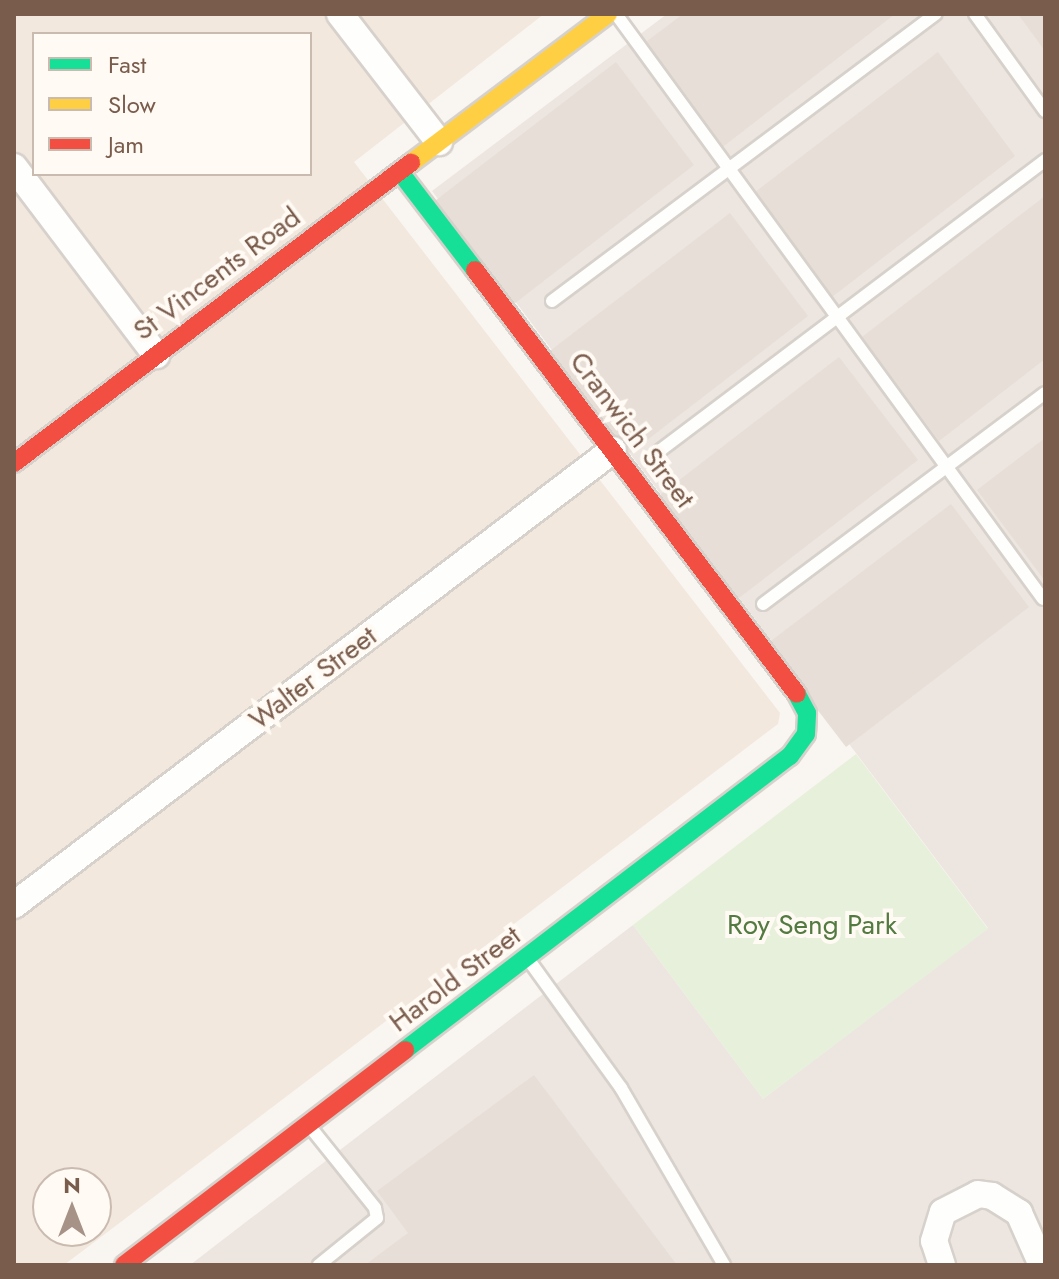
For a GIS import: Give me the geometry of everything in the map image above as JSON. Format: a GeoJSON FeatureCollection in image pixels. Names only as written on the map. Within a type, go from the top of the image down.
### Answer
{"type":"FeatureCollection","features":[{"type":"Feature","properties":{"kind":"street"},"geometry":{"type":"LineString","coordinates":[[340,14],[439,142]]}},
{"type":"Feature","properties":{"kind":"street","name":"St Vincents Road"},"geometry":{"type":"LineString","coordinates":[[14,463],[608,14]]}},
{"type":"Feature","properties":{"kind":"street"},"geometry":{"type":"LineString","coordinates":[[14,167],[156,355]]}},
{"type":"Feature","properties":{"kind":"street","name":"Cranwich Street"},"geometry":{"type":"LineString","coordinates":[[400,172],[801,699],[808,727]]}},
{"type":"Feature","properties":{"kind":"street","name":"Walter Street"},"geometry":{"type":"LineString","coordinates":[[14,905],[613,450]]}},
{"type":"Feature","properties":{"kind":"street","name":"Harold Street"},"geometry":{"type":"LineString","coordinates":[[124,1265],[790,756],[808,727]]}},
{"type":"Feature","properties":{"kind":"street"},"geometry":{"type":"LineString","coordinates":[[942,1265],[934,1241],[943,1212],[978,1194],[1000,1200],[1019,1213],[1042,1265]]}},
{"type":"Feature","properties":{"kind":"lane"},"geometry":{"type":"LineString","coordinates":[[616,14],[1043,599]]}},
{"type":"Feature","properties":{"kind":"lane"},"geometry":{"type":"LineString","coordinates":[[552,301],[935,14]]}},
{"type":"Feature","properties":{"kind":"lane"},"geometry":{"type":"LineString","coordinates":[[975,14],[1045,111]]}},
{"type":"Feature","properties":{"kind":"lane"},"geometry":{"type":"LineString","coordinates":[[658,452],[1045,160]]}},
{"type":"Feature","properties":{"kind":"lane"},"geometry":{"type":"LineString","coordinates":[[763,604],[1045,393]]}},
{"type":"Feature","properties":{"kind":"lane"},"geometry":{"type":"LineString","coordinates":[[528,959],[621,1088],[724,1265]]}},
{"type":"Feature","properties":{"kind":"lane"},"geometry":{"type":"LineString","coordinates":[[309,1126],[375,1208],[377,1218],[319,1265]]}},
{"type":"Feature","properties":{"kind":"shaded area"},"geometry":{"type":"Polygon","coordinates":[[[14,14],[544,14],[354,162],[780,713],[778,724],[112,1229],[112,1167],[32,1167],[32,1247],[88,1247],[64,1265],[14,1265],[14,14]]]}},
{"type":"Feature","properties":{"kind":"shaded area"},"geometry":{"type":"Polygon","coordinates":[[[667,14],[1045,14],[1045,1265],[190,1265],[633,925],[763,1099],[988,928],[432,191],[667,14]]]}},
{"type":"Feature","properties":{"kind":"green space","name":"Roy Seng Park"},"geometry":{"type":"Polygon","coordinates":[[[856,754],[988,929],[763,1099],[633,925],[856,754]]]}},
{"type":"Feature","properties":{"kind":"building"},"geometry":{"type":"Polygon","coordinates":[[[683,14],[895,14],[720,149],[642,45],[683,14]]]}},
{"type":"Feature","properties":{"kind":"building"},"geometry":{"type":"Polygon","coordinates":[[[1018,14],[1045,14],[1045,51],[1018,14]]]}},
{"type":"Feature","properties":{"kind":"building"},"geometry":{"type":"Polygon","coordinates":[[[938,52],[1015,156],[832,297],[754,193],[938,52]]]}},
{"type":"Feature","properties":{"kind":"building"},"geometry":{"type":"Polygon","coordinates":[[[616,62],[694,165],[510,307],[431,204],[616,62]]]}},
{"type":"Feature","properties":{"kind":"building"},"geometry":{"type":"Polygon","coordinates":[[[1045,196],[1045,359],[939,441],[862,337],[1045,196]]]}},
{"type":"Feature","properties":{"kind":"building"},"geometry":{"type":"Polygon","coordinates":[[[730,213],[808,316],[625,457],[546,354],[730,213]]]}},
{"type":"Feature","properties":{"kind":"building"},"geometry":{"type":"Polygon","coordinates":[[[839,357],[918,460],[735,601],[656,498],[839,357]]]}},
{"type":"Feature","properties":{"kind":"building"},"geometry":{"type":"Polygon","coordinates":[[[1045,438],[1045,581],[977,490],[1045,438]]]}},
{"type":"Feature","properties":{"kind":"building"},"geometry":{"type":"Polygon","coordinates":[[[951,504],[1029,607],[846,747],[767,644],[951,504]]]}},
{"type":"Feature","properties":{"kind":"building"},"geometry":{"type":"Polygon","coordinates":[[[534,1075],[677,1265],[365,1265],[408,1233],[377,1191],[534,1075]]]}},
{"type":"Feature","properties":{"kind":"traffic: fast"},"geometry":{"type":"LineString","coordinates":[[400,172],[475,270]]}},
{"type":"Feature","properties":{"kind":"traffic: fast"},"geometry":{"type":"LineString","coordinates":[[405,1050],[790,756],[806,734],[807,713],[797,694]]}},
{"type":"Feature","properties":{"kind":"traffic: slow"},"geometry":{"type":"LineString","coordinates":[[411,163],[608,14]]}},
{"type":"Feature","properties":{"kind":"traffic: jam"},"geometry":{"type":"LineString","coordinates":[[14,463],[411,163]]}},
{"type":"Feature","properties":{"kind":"traffic: jam"},"geometry":{"type":"LineString","coordinates":[[475,270],[797,694]]}},
{"type":"Feature","properties":{"kind":"traffic: jam"},"geometry":{"type":"LineString","coordinates":[[124,1265],[405,1050]]}}]}
